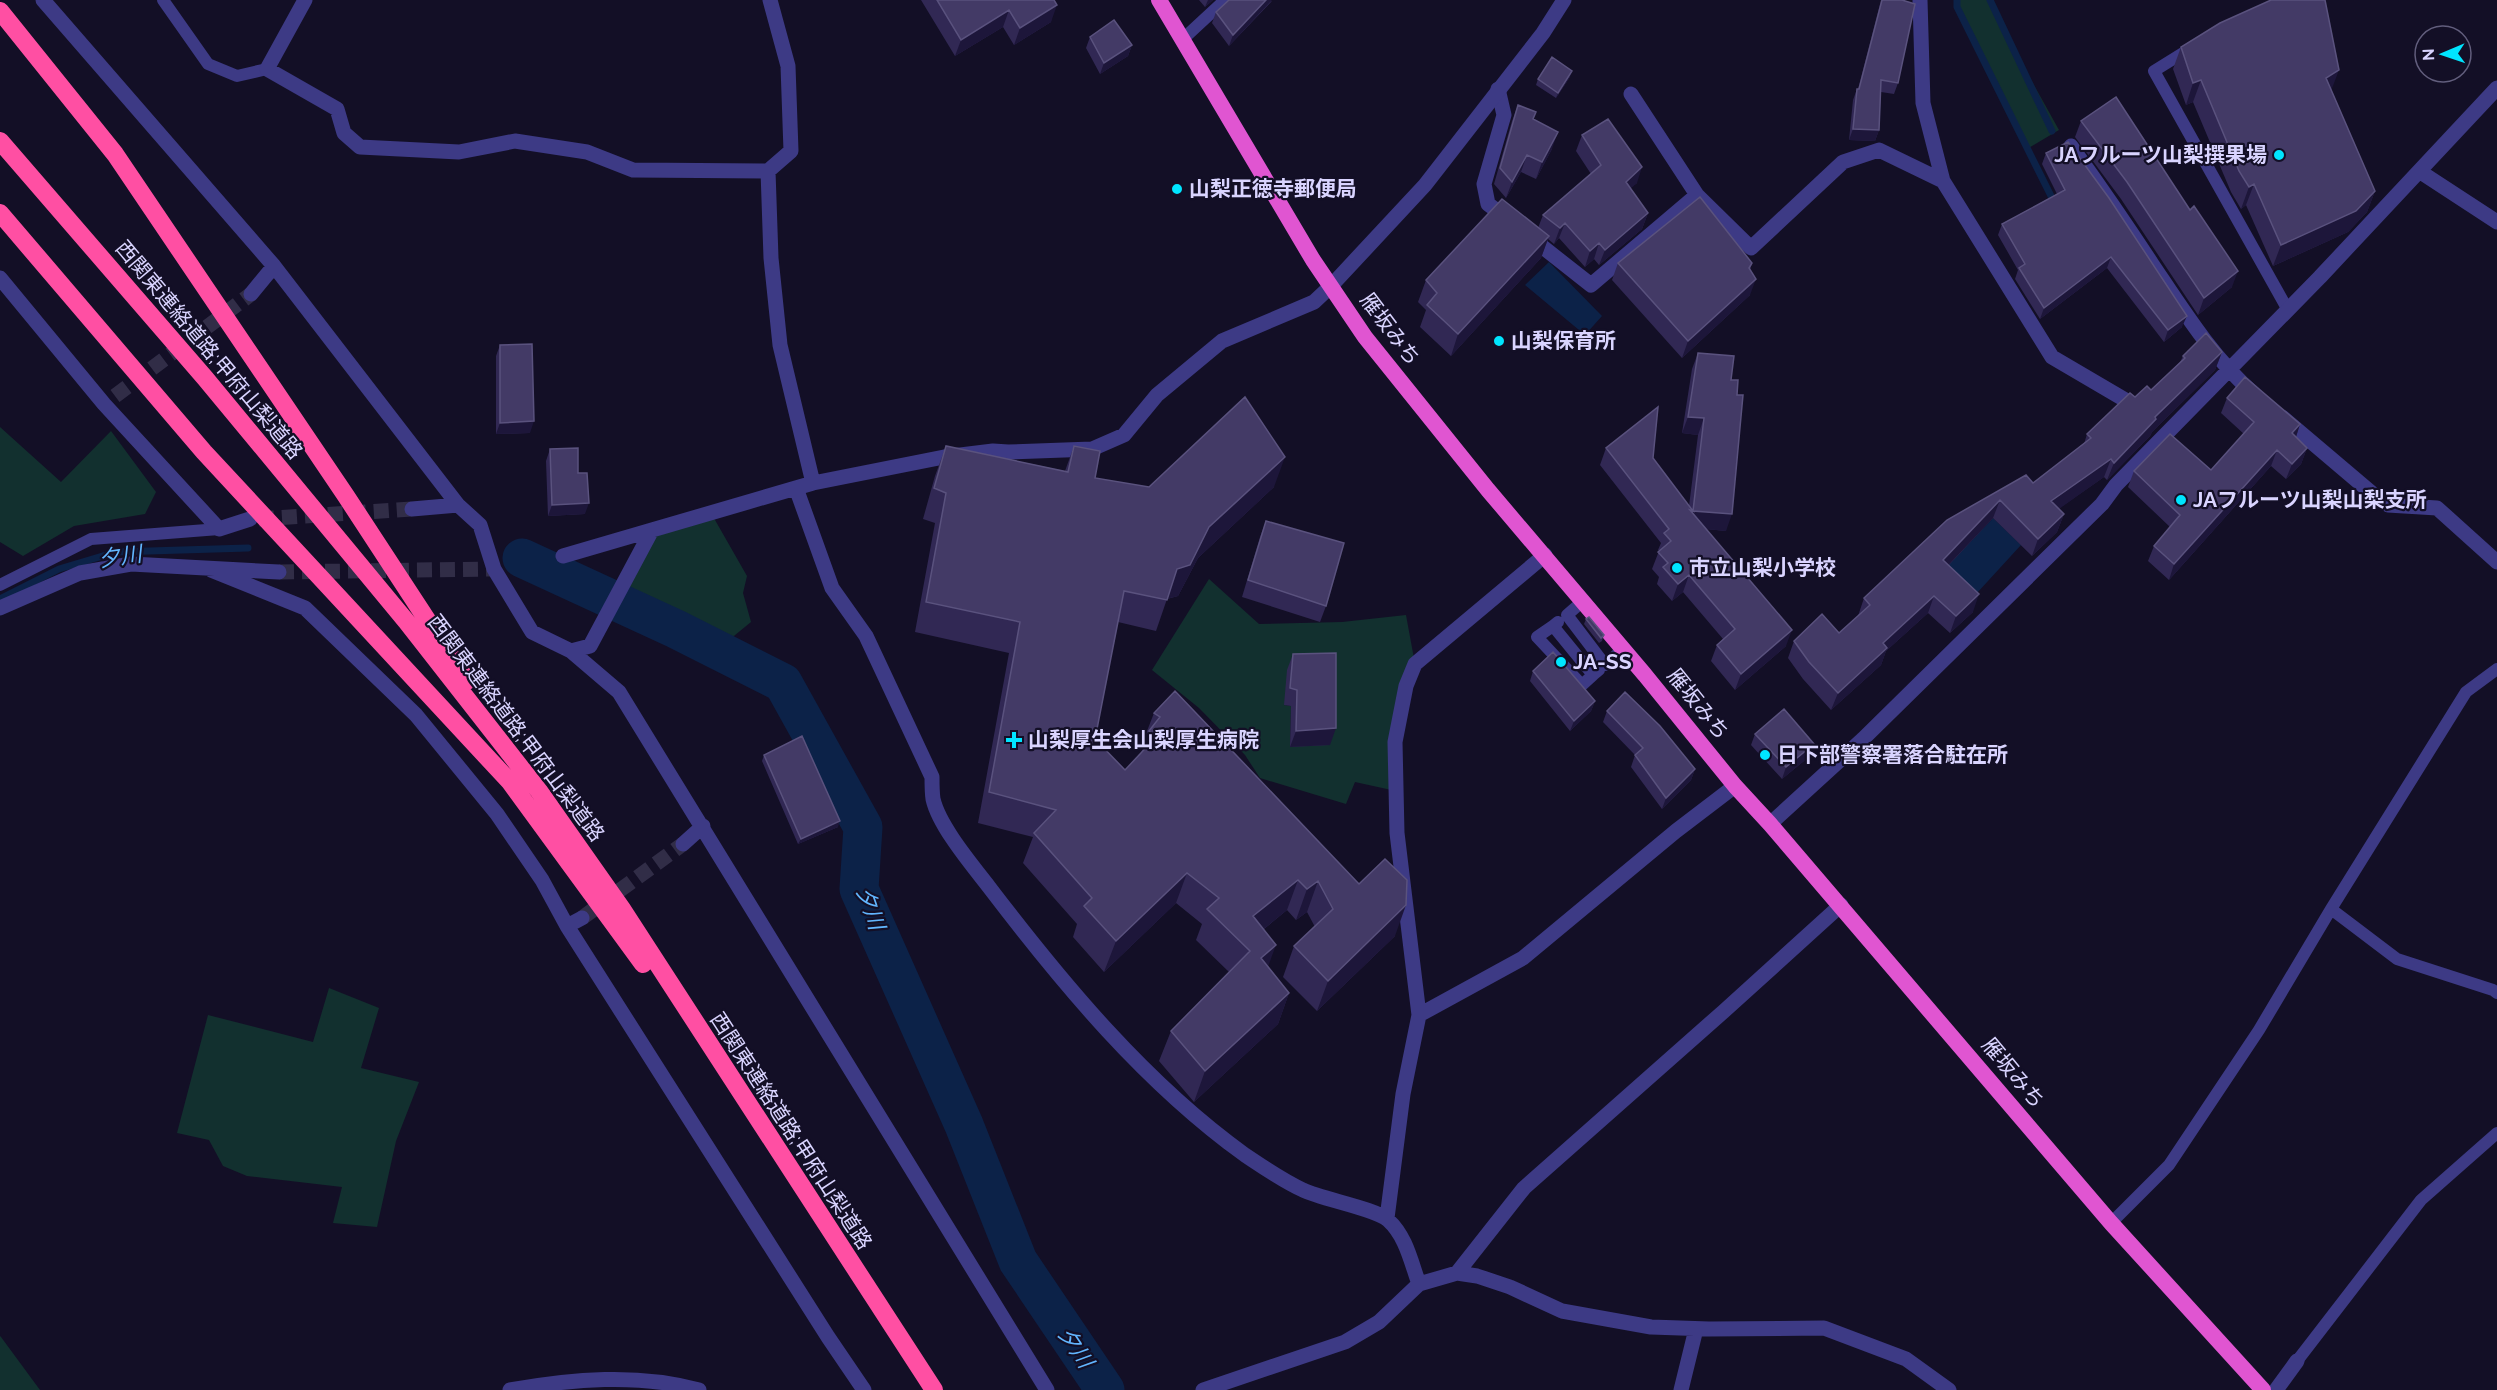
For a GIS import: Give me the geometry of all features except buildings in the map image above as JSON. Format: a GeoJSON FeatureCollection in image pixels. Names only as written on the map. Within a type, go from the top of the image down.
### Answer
{"type":"FeatureCollection","features":[{"type":"Feature","properties":{"kind":"highway","name":"雁坂みち"},"geometry":{"type":"LineString","coordinates":[[1159,0],[1313,260],[1365,337],[1394,374],[1735,786],[1840,905],[2111,1223],[2263,1390]]}},
{"type":"Feature","properties":{"kind":"highway"},"geometry":{"type":"LineString","coordinates":[[0,11],[115,154],[346,496],[539,791]]}},
{"type":"Feature","properties":{"kind":"highway","name":"西関東連絡道路;甲府山梨道路"},"geometry":{"type":"LineString","coordinates":[[0,141],[205,378],[406,621],[539,791],[622,909],[934,1390]]}},
{"type":"Feature","properties":{"kind":"highway"},"geometry":{"type":"LineString","coordinates":[[0,213],[204,452],[510,782],[751,1110]]}},
{"type":"Feature","properties":{"kind":"street"},"geometry":{"type":"LineString","coordinates":[[43,0],[274,266],[458,505],[480,525],[494,569],[532,632],[571,651],[619,692],[1047,1390]]}},
{"type":"Feature","properties":{"kind":"street"},"geometry":{"type":"LineString","coordinates":[[305,0],[267,69],[337,109],[344,133],[360,147],[459,152],[515,141],[587,152],[633,170],[768,171],[791,151],[788,66],[770,0]]}},
{"type":"Feature","properties":{"kind":"street"},"geometry":{"type":"LineString","coordinates":[[563,556],[813,483],[944,457],[993,451],[1092,449],[1124,435],[1157,394],[1222,341],[1314,302],[1331,286],[1425,185],[1543,33],[1563,0]]}},
{"type":"Feature","properties":{"kind":"street"},"geometry":{"type":"LineString","coordinates":[[1920,0],[1923,103],[1943,181],[2052,357],[2127,401]]}},
{"type":"Feature","properties":{"kind":"street"},"geometry":{"type":"LineString","coordinates":[[1770,824],[1863,739],[2102,504],[2116,485],[2288,310],[2497,88]]}},
{"type":"Feature","properties":{"kind":"street"},"geometry":{"type":"LineString","coordinates":[[1498,89],[1504,115],[1484,184],[1488,204],[1591,285],[1696,195]]}},
{"type":"Feature","properties":{"kind":"street"},"geometry":{"type":"LineString","coordinates":[[1631,94],[1696,195],[1751,248],[1843,162],[1879,150],[1943,181]]}},
{"type":"Feature","properties":{"kind":"street"},"geometry":{"type":"LineString","coordinates":[[2071,146],[2113,204],[2201,337],[2228,370],[2388,505],[2437,508],[2497,562]]}},
{"type":"Feature","properties":{"kind":"street"},"geometry":{"type":"LineString","coordinates":[[768,171],[771,258],[780,345],[813,483]]}},
{"type":"Feature","properties":{"kind":"street"},"geometry":{"type":"LineString","coordinates":[[2419,171],[2497,222]]}},
{"type":"Feature","properties":{"kind":"street"},"geometry":{"type":"LineString","coordinates":[[250,294],[274,266]]}},
{"type":"Feature","properties":{"kind":"street"},"geometry":{"type":"LineString","coordinates":[[0,278],[110,400],[219,529],[250,519]]}},
{"type":"Feature","properties":{"kind":"street"},"geometry":{"type":"LineString","coordinates":[[796,488],[832,588],[866,636],[932,777],[933,800],[953,840],[1012,917],[1071,989],[1172,1097],[1246,1155],[1304,1191],[1387,1218],[1402,1237],[1419,1284]]}},
{"type":"Feature","properties":{"kind":"street"},"geometry":{"type":"LineString","coordinates":[[412,509],[458,505]]}},
{"type":"Feature","properties":{"kind":"street"},"geometry":{"type":"LineString","coordinates":[[571,651],[590,646],[652,530]]}},
{"type":"Feature","properties":{"kind":"street"},"geometry":{"type":"LineString","coordinates":[[1387,1218],[1403,1094],[1419,1015],[1397,833],[1395,742],[1406,686],[1415,664],[1545,555]]}},
{"type":"Feature","properties":{"kind":"street"},"geometry":{"type":"LineString","coordinates":[[0,608],[80,573],[130,564],[279,572]]}},
{"type":"Feature","properties":{"kind":"street"},"geometry":{"type":"LineString","coordinates":[[211,570],[305,608],[416,715],[497,814],[542,880],[567,926],[864,1390]]}},
{"type":"Feature","properties":{"kind":"street"},"geometry":{"type":"LineString","coordinates":[[1419,1015],[1523,958],[1676,831],[1735,786]]}},
{"type":"Feature","properties":{"kind":"street"},"geometry":{"type":"LineString","coordinates":[[682,844],[703,826]]}},
{"type":"Feature","properties":{"kind":"street"},"geometry":{"type":"LineString","coordinates":[[1457,1273],[1524,1188],[1840,905]]}},
{"type":"Feature","properties":{"kind":"street"},"geometry":{"type":"LineString","coordinates":[[567,926],[582,918]]}},
{"type":"Feature","properties":{"kind":"street"},"geometry":{"type":"LineString","coordinates":[[1203,1390],[1345,1342],[1378,1322],[1419,1284],[1457,1273],[1477,1276],[1510,1287],[1562,1311],[1651,1327],[1824,1328],[1906,1359],[1949,1390]]}},
{"type":"Feature","properties":{"kind":"street"},"geometry":{"type":"LineString","coordinates":[[1681,1390],[1696,1329]]}},
{"type":"Feature","properties":{"kind":"street"},"geometry":{"type":"LineString","coordinates":[[2276,1390],[2297,1361]]}},
{"type":"Feature","properties":{"kind":"street"},"geometry":{"type":"LineString","coordinates":[[510,1390],[544,1384],[625,1379],[699,1390]]}},
{"type":"Feature","properties":{"kind":"lane"},"geometry":{"type":"LineString","coordinates":[[163,0],[208,64],[237,76],[267,69]]}},
{"type":"Feature","properties":{"kind":"lane"},"geometry":{"type":"LineString","coordinates":[[1183,39],[1225,0]]}},
{"type":"Feature","properties":{"kind":"lane"},"geometry":{"type":"LineString","coordinates":[[2202,41],[2154,71],[2288,310]]}},
{"type":"Feature","properties":{"kind":"lane"},"geometry":{"type":"LineString","coordinates":[[0,585],[91,539],[219,529]]}},
{"type":"Feature","properties":{"kind":"lane"},"geometry":{"type":"LineString","coordinates":[[1583,601],[1537,638],[1582,685],[1623,649]]}},
{"type":"Feature","properties":{"kind":"lane"},"geometry":{"type":"LineString","coordinates":[[1567,615],[1605,665]]}},
{"type":"Feature","properties":{"kind":"lane"},"geometry":{"type":"LineString","coordinates":[[1552,626],[1593,675]]}},
{"type":"Feature","properties":{"kind":"lane"},"geometry":{"type":"LineString","coordinates":[[2111,1223],[2169,1165],[2259,1030],[2466,692],[2497,669]]}},
{"type":"Feature","properties":{"kind":"lane"},"geometry":{"type":"LineString","coordinates":[[2331,909],[2397,959],[2497,993]]}},
{"type":"Feature","properties":{"kind":"lane"},"geometry":{"type":"LineString","coordinates":[[2297,1361],[2421,1200],[2497,1133]]}},
{"type":"Feature","properties":{"kind":"green space"},"geometry":{"type":"Polygon","coordinates":[[[1957,0],[1990,0],[2000,24],[2059,130],[2027,149],[1957,7],[1957,0]]]}},
{"type":"Feature","properties":{"kind":"green space"},"geometry":{"type":"Polygon","coordinates":[[[0,427],[61,482],[111,431],[156,492],[145,514],[74,526],[23,556],[0,542],[0,427]]]}},
{"type":"Feature","properties":{"kind":"green space"},"geometry":{"type":"Polygon","coordinates":[[[711,513],[747,576],[743,593],[751,622],[729,640],[624,584],[652,530],[711,513]]]}},
{"type":"Feature","properties":{"kind":"green space"},"geometry":{"type":"Polygon","coordinates":[[[1209,579],[1259,624],[1342,622],[1406,615],[1415,664],[1406,686],[1396,791],[1355,782],[1346,804],[1260,778],[1245,755],[1199,708],[1152,670],[1209,579]],[[1330,670],[1284,705],[1291,706],[1290,747],[1330,670]]]}},
{"type":"Feature","properties":{"kind":"green space"},"geometry":{"type":"Polygon","coordinates":[[[329,988],[379,1008],[361,1068],[419,1082],[396,1141],[377,1227],[333,1223],[342,1187],[247,1176],[223,1166],[209,1140],[177,1133],[208,1015],[313,1042],[329,988]]]}},
{"type":"Feature","properties":{"kind":"green space"},"geometry":{"type":"Polygon","coordinates":[[[1,1337],[40,1390],[0,1390],[1,1337]]]}},
{"type":"Feature","properties":{"kind":"water"},"geometry":{"type":"Polygon","coordinates":[[[1549,262],[1602,316],[1585,335],[1525,285],[1549,262]]]}},
{"type":"Feature","properties":{"kind":"water"},"geometry":{"type":"Polygon","coordinates":[[[1993,518],[2021,545],[1966,605],[1937,577],[1993,518]]]}},
{"type":"Feature","properties":{"kind":"waterway"},"geometry":{"type":"LineString","coordinates":[[1957,0],[1957,7],[2054,202]]}},
{"type":"Feature","properties":{"kind":"waterway"},"geometry":{"type":"LineString","coordinates":[[1990,0],[2052,131]]}},
{"type":"Feature","properties":{"kind":"waterway","name":"夕川"},"geometry":{"type":"LineString","coordinates":[[0,599],[59,569],[116,552],[248,548]]}},
{"type":"Feature","properties":{"kind":"waterway","name":"夕川"},"geometry":{"type":"LineString","coordinates":[[522,558],[676,629],[783,683],[863,827],[859,889],[964,1125],[1018,1261],[1105,1390]]}},
{"type":"Feature","properties":{"kind":"tunnel"},"geometry":{"type":"LineString","coordinates":[[115,396],[251,294]]}},
{"type":"Feature","properties":{"kind":"tunnel"},"geometry":{"type":"LineString","coordinates":[[259,519],[412,509]]}},
{"type":"Feature","properties":{"kind":"tunnel"},"geometry":{"type":"LineString","coordinates":[[279,572],[494,569]]}},
{"type":"Feature","properties":{"kind":"tunnel"},"geometry":{"type":"LineString","coordinates":[[582,918],[683,844]]}},
{"type":"Feature","properties":{"kind":"place","name":"JAフルーツ山梨撰果場"},"geometry":{"type":"Point","coordinates":[2279,155]}},
{"type":"Feature","properties":{"kind":"place","name":"山梨正徳寺郵便局"},"geometry":{"type":"Point","coordinates":[1177,189]}},
{"type":"Feature","properties":{"kind":"place","name":"山梨保育所"},"geometry":{"type":"Point","coordinates":[1499,341]}},
{"type":"Feature","properties":{"kind":"place","name":"JAフルーツ山梨山梨支所"},"geometry":{"type":"Point","coordinates":[2181,500]}},
{"type":"Feature","properties":{"kind":"place","name":"市立山梨小学校"},"geometry":{"type":"Point","coordinates":[1677,568]}},
{"type":"Feature","properties":{"kind":"place","name":"JA-SS"},"geometry":{"type":"Point","coordinates":[1561,662]}},
{"type":"Feature","properties":{"kind":"place","name":"山梨厚生会山梨厚生病院"},"geometry":{"type":"Point","coordinates":[1014,740]}},
{"type":"Feature","properties":{"kind":"place","name":"日下部警察署落合駐在所"},"geometry":{"type":"Point","coordinates":[1765,755]}}]}
